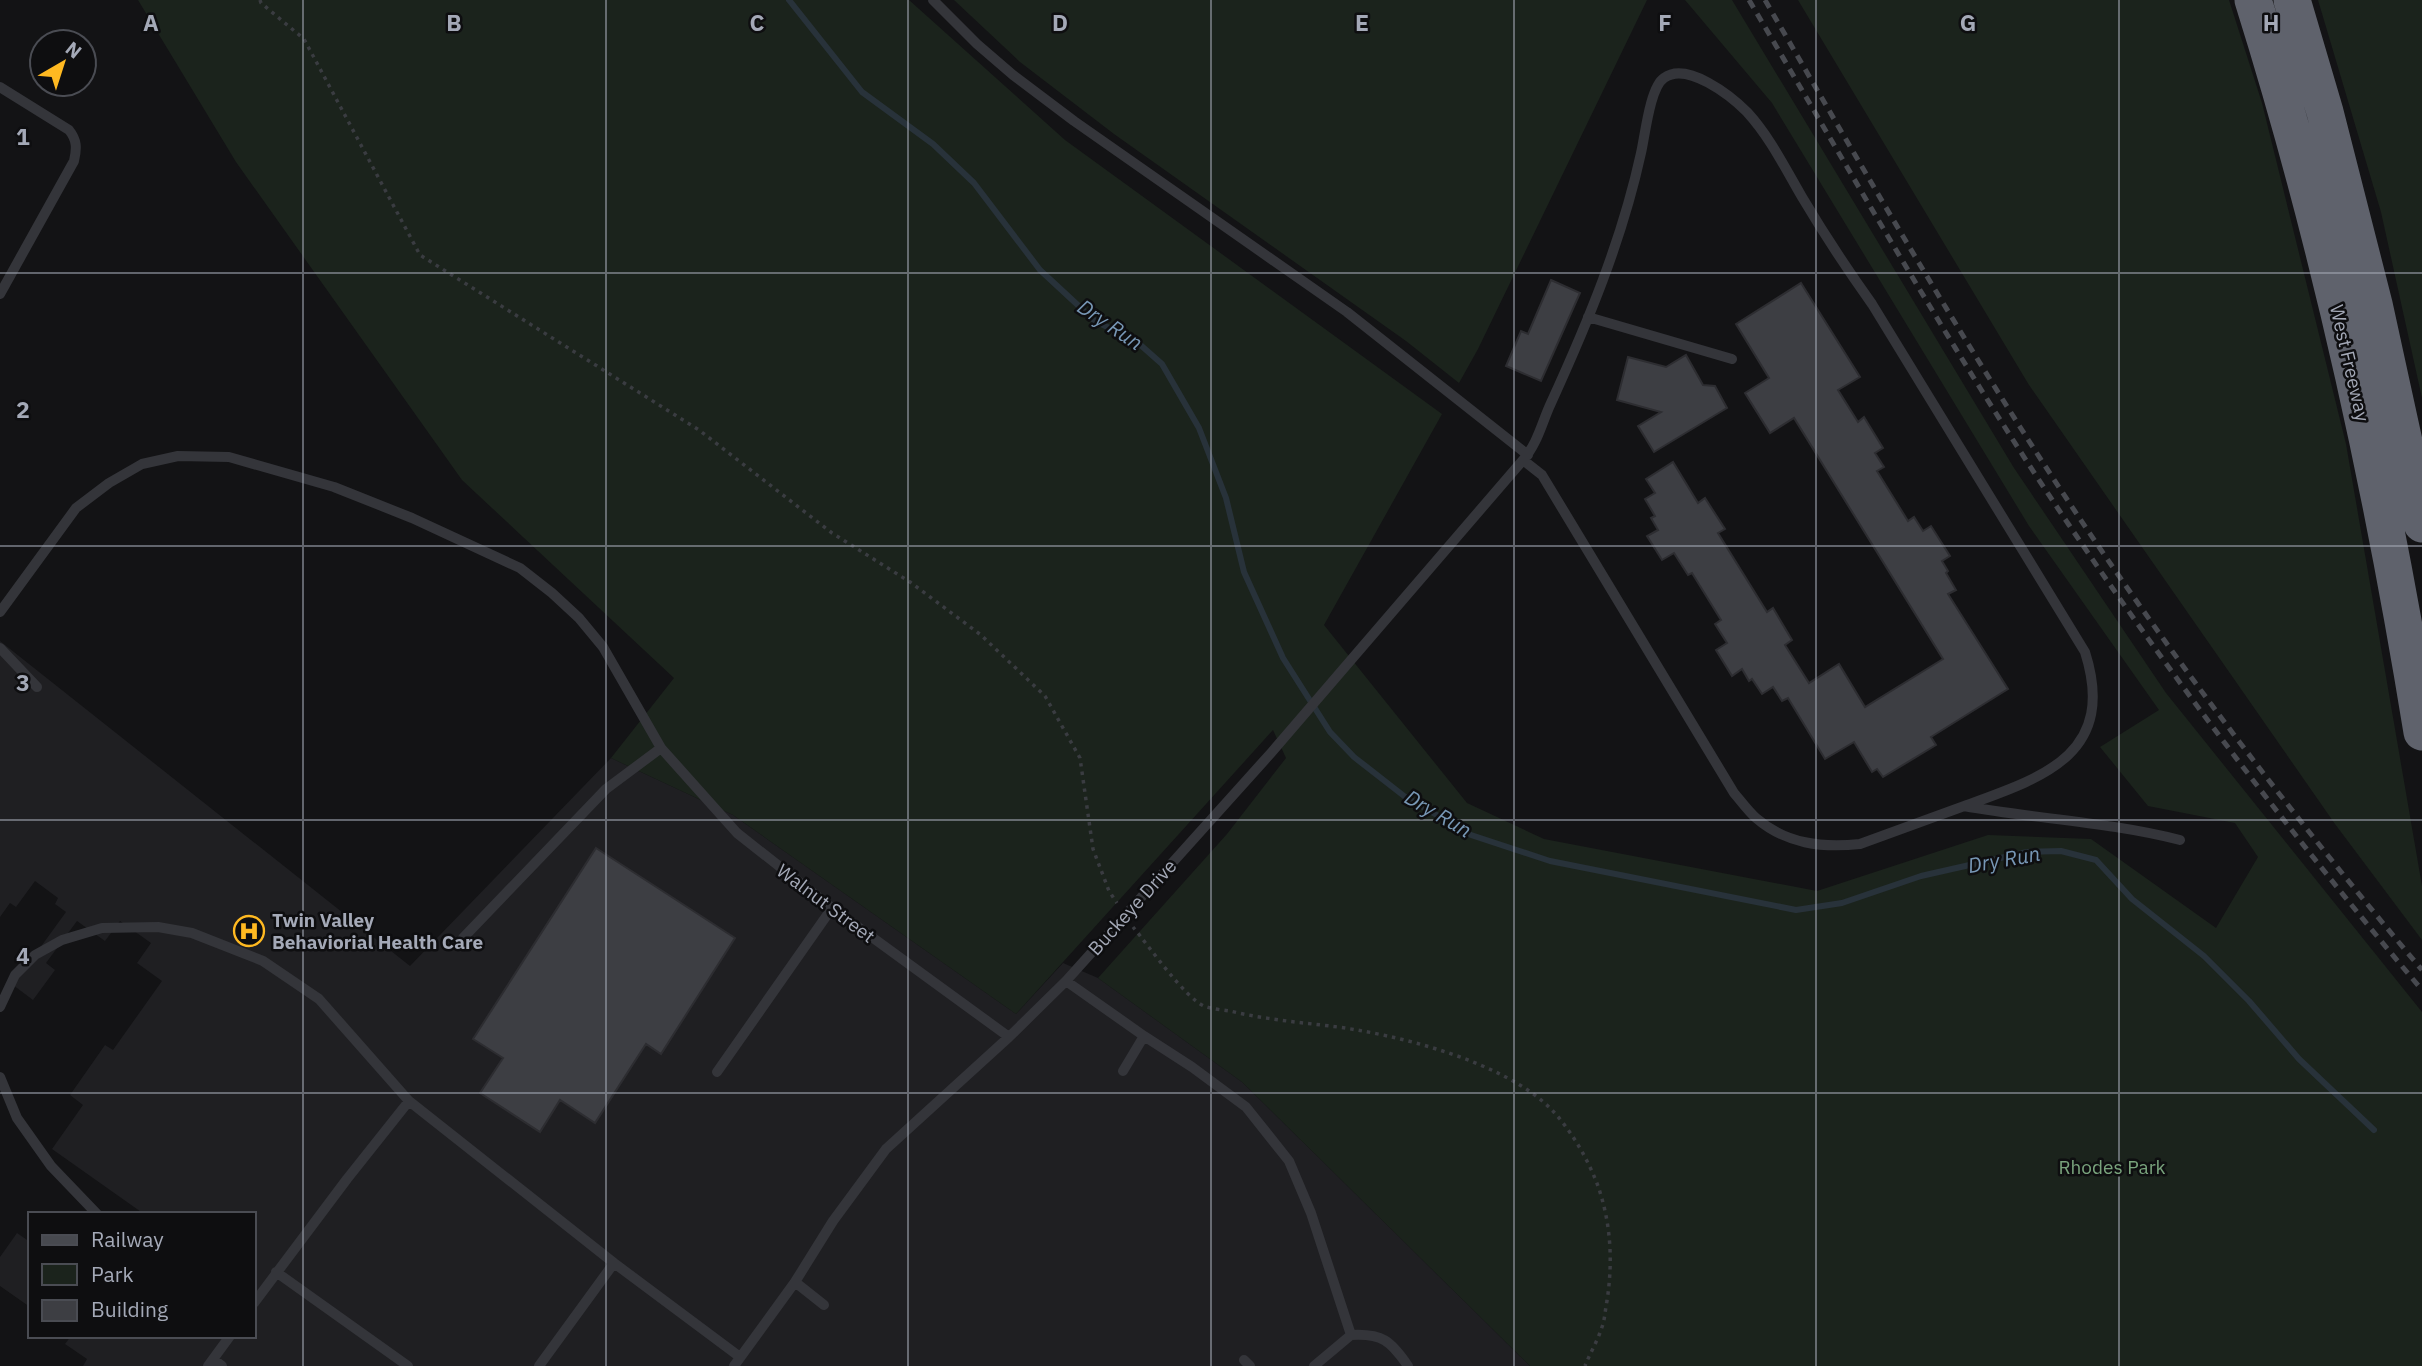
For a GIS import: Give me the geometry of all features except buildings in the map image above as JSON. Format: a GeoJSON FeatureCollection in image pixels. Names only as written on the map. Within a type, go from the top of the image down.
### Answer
{"type":"FeatureCollection","features":[{"type":"Feature","properties":{"kind":"highway","name":"West Freeway"},"geometry":{"type":"LineString","coordinates":[[2253,0],[2308,190],[2347,348],[2404,623],[2422,732]]}},
{"type":"Feature","properties":{"kind":"highway","name":"West Freeway"},"geometry":{"type":"LineString","coordinates":[[2292,0],[2325,112],[2374,304],[2422,524]]}},
{"type":"Feature","properties":{"kind":"lane"},"geometry":{"type":"LineString","coordinates":[[933,0],[1013,75],[1074,121],[1347,312],[1528,454],[1734,793],[1755,817],[1777,832],[1804,842],[1832,847],[1860,844],[2026,784],[2053,769],[2074,750],[2088,725],[2093,700],[2092,675],[2085,652],[1872,304],[1837,256],[1766,136],[1746,111],[1722,91],[1693,74],[1678,73],[1664,77],[1657,86],[1625,218],[1588,317],[1528,454]]}},
{"type":"Feature","properties":{"kind":"lane"},"geometry":{"type":"LineString","coordinates":[[0,87],[69,130],[75,138],[76,150],[74,161],[0,294]]}},
{"type":"Feature","properties":{"kind":"lane"},"geometry":{"type":"LineString","coordinates":[[1588,317],[1732,359]]}},
{"type":"Feature","properties":{"kind":"lane","name":"Buckeye Drive"},"geometry":{"type":"LineString","coordinates":[[737,1362],[795,1282],[833,1221],[886,1149],[1066,981],[1271,753],[1528,454]]}},
{"type":"Feature","properties":{"kind":"lane","name":"Walnut Street"},"geometry":{"type":"LineString","coordinates":[[0,612],[76,508],[109,483],[142,464],[178,456],[229,457],[334,487],[412,518],[520,568],[579,618],[603,647],[661,748],[737,833],[832,908],[1009,1037]]}},
{"type":"Feature","properties":{"kind":"lane"},"geometry":{"type":"LineString","coordinates":[[0,648],[37,687]]}},
{"type":"Feature","properties":{"kind":"lane"},"geometry":{"type":"LineString","coordinates":[[463,938],[607,789],[661,748]]}},
{"type":"Feature","properties":{"kind":"lane"},"geometry":{"type":"LineString","coordinates":[[1964,806],[2018,816],[2147,832],[2180,840]]}},
{"type":"Feature","properties":{"kind":"lane"},"geometry":{"type":"LineString","coordinates":[[717,1072],[832,908]]}},
{"type":"Feature","properties":{"kind":"lane"},"geometry":{"type":"LineString","coordinates":[[0,1007],[15,975],[35,955],[76,935],[102,929],[158,927],[192,933],[263,961],[320,999],[409,1101],[737,1362]]}},
{"type":"Feature","properties":{"kind":"lane"},"geometry":{"type":"LineString","coordinates":[[1066,981],[1192,1066],[1246,1107],[1289,1161],[1311,1213],[1351,1335]]}},
{"type":"Feature","properties":{"kind":"lane"},"geometry":{"type":"LineString","coordinates":[[1123,1071],[1144,1036]]}},
{"type":"Feature","properties":{"kind":"lane"},"geometry":{"type":"LineString","coordinates":[[0,1077],[17,1118],[44,1156],[95,1212]]}},
{"type":"Feature","properties":{"kind":"lane"},"geometry":{"type":"LineString","coordinates":[[256,1300],[409,1101]]}},
{"type":"Feature","properties":{"kind":"lane"},"geometry":{"type":"LineString","coordinates":[[539,1366],[614,1263]]}},
{"type":"Feature","properties":{"kind":"lane"},"geometry":{"type":"LineString","coordinates":[[276,1272],[408,1366]]}},
{"type":"Feature","properties":{"kind":"lane"},"geometry":{"type":"LineString","coordinates":[[795,1282],[824,1305]]}},
{"type":"Feature","properties":{"kind":"lane"},"geometry":{"type":"LineString","coordinates":[[1314,1366],[1351,1335],[1372,1334],[1388,1340],[1408,1366]]}},
{"type":"Feature","properties":{"kind":"lane"},"geometry":{"type":"LineString","coordinates":[[222,1366],[210,1363],[229,1338]]}},
{"type":"Feature","properties":{"kind":"path"},"geometry":{"type":"LineString","coordinates":[[260,0],[261,4],[304,39],[420,255],[699,430],[832,533],[910,582],[981,635],[1045,696],[1080,758],[1093,849],[1109,891],[1124,915],[1176,982],[1202,1005],[1265,1019],[1334,1026],[1404,1041],[1462,1058],[1505,1077],[1550,1109],[1580,1149],[1595,1178],[1608,1223],[1611,1248],[1610,1283],[1603,1327],[1585,1366]]}},
{"type":"Feature","properties":{"kind":"shaded area"},"geometry":{"type":"Polygon","coordinates":[[[0,641],[410,966],[611,758],[733,815],[1016,1014],[1063,963],[1098,978],[1242,1082],[1530,1366],[83,1366],[87,1359],[65,1344],[70,1338],[256,1338],[256,1212],[141,1212],[52,1149],[83,1105],[70,1095],[105,1045],[113,1050],[162,981],[137,963],[151,943],[120,921],[105,941],[77,921],[46,963],[55,970],[33,1000],[13,985],[66,912],[55,904],[58,898],[35,881],[16,907],[10,903],[0,917],[0,641]]]}},
{"type":"Feature","properties":{"kind":"shaded area"},"geometry":{"type":"Polygon","coordinates":[[[17,1233],[28,1241],[28,1306],[0,1286],[0,1257],[17,1233]]]}},
{"type":"Feature","properties":{"kind":"green space","name":"Rhodes Park"},"geometry":{"type":"Polygon","coordinates":[[[138,0],[909,0],[1065,140],[1442,414],[1324,625],[1467,803],[1544,839],[1817,891],[1988,835],[2091,839],[2216,928],[2258,857],[2235,823],[2148,806],[2100,747],[2159,710],[2029,526],[1772,103],[1685,0],[1732,0],[2014,468],[2166,693],[2422,1012],[2422,1366],[1530,1366],[1242,1082],[1098,978],[1227,834],[1286,758],[1273,730],[1016,1014],[733,815],[611,758],[674,678],[462,480],[236,162],[138,0]]]}},
{"type":"Feature","properties":{"kind":"green space"},"geometry":{"type":"Polygon","coordinates":[[[954,0],[1647,0],[1459,383],[1406,341],[1114,134],[1020,62],[954,0]]]}},
{"type":"Feature","properties":{"kind":"green space"},"geometry":{"type":"Polygon","coordinates":[[[1798,0],[2229,0],[2262,103],[2346,444],[2422,886],[2422,940],[2335,824],[2029,385],[1798,0]]]}},
{"type":"Feature","properties":{"kind":"green space"},"geometry":{"type":"Polygon","coordinates":[[[2318,0],[2422,0],[2422,398],[2381,212],[2318,0]]]}},
{"type":"Feature","properties":{"kind":"waterway","name":"Dry Run"},"geometry":{"type":"LineString","coordinates":[[789,0],[862,92],[933,144],[974,183],[1040,270],[1095,321],[1136,341],[1162,364],[1199,428],[1226,498],[1244,572],[1283,658],[1330,732],[1354,757],[1404,796],[1471,835],[1550,861],[1796,910],[1842,903],[1921,876],[2027,852],[2061,851],[2096,860],[2132,899],[2204,956],[2249,1001],[2299,1059],[2374,1130]]}},
{"type":"Feature","properties":{"kind":"railway"},"geometry":{"type":"LineString","coordinates":[[1749,0],[1945,331],[2069,525],[2152,645],[2239,762],[2422,990]]}},
{"type":"Feature","properties":{"kind":"railway"},"geometry":{"type":"LineString","coordinates":[[1765,0],[1956,324],[2022,430],[2115,570],[2264,774],[2422,970]]}},
{"type":"Feature","properties":{"kind":"place","name":"Twin Valley Behaviorial Health Care"},"geometry":{"type":"Point","coordinates":[249,931]}}]}
